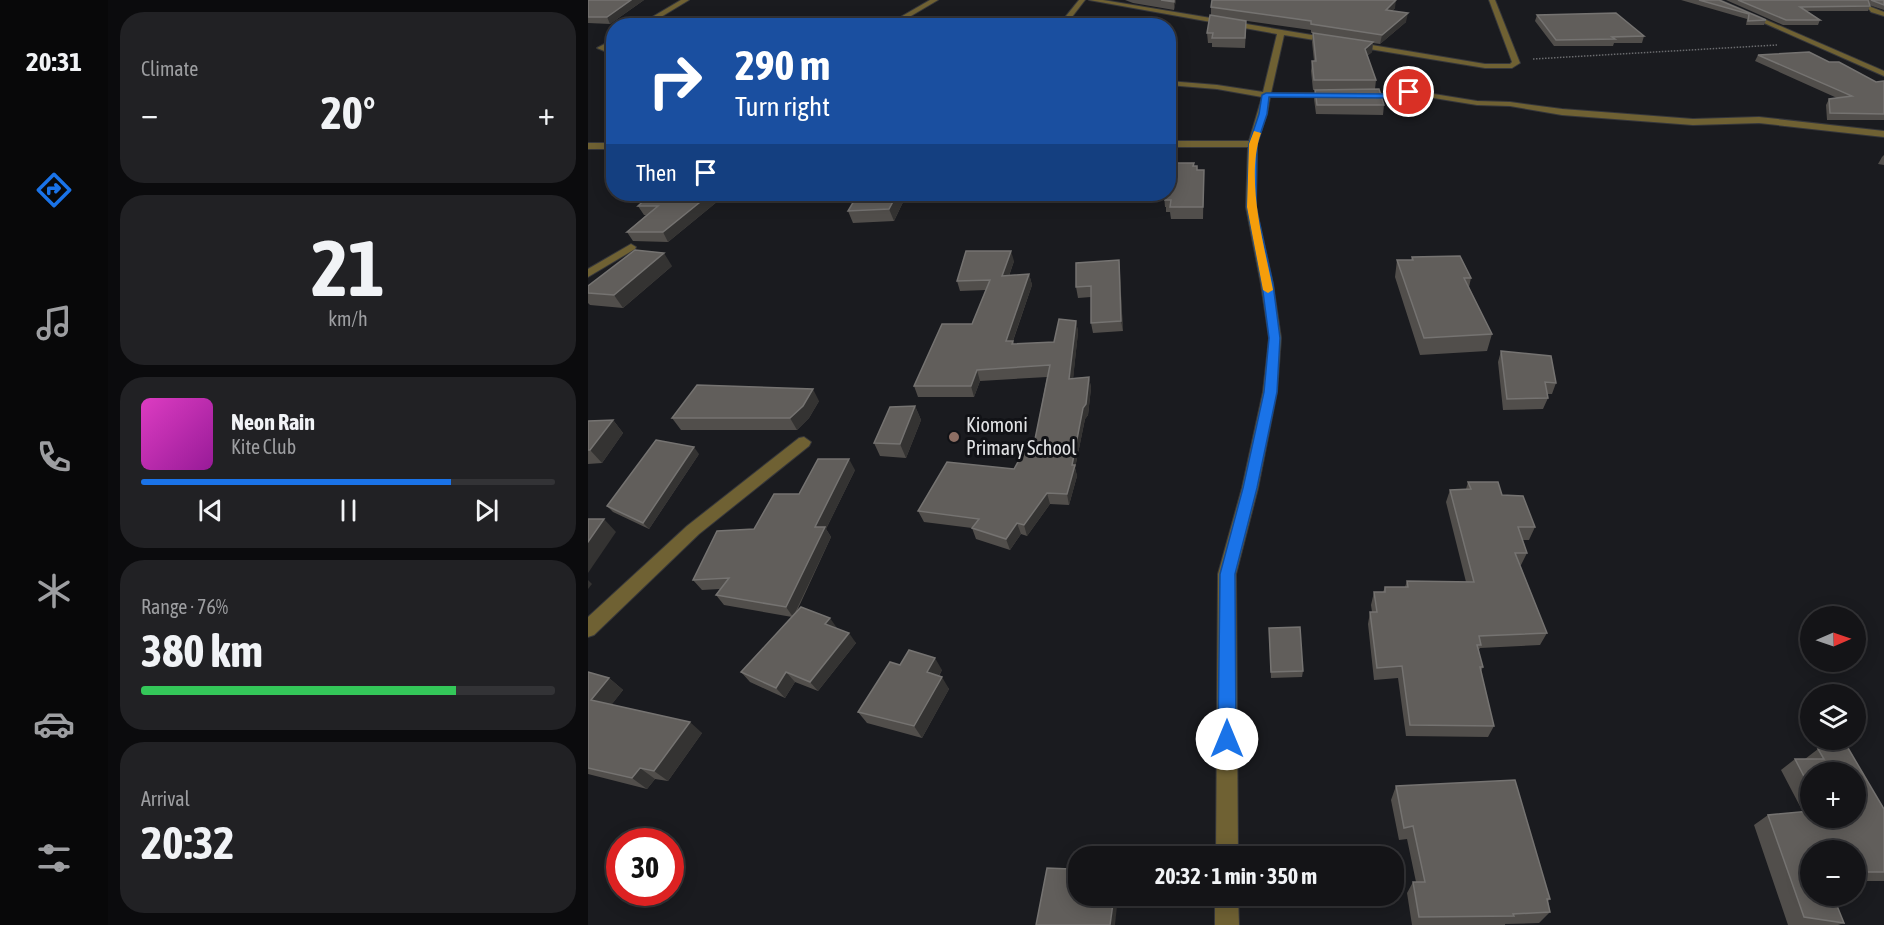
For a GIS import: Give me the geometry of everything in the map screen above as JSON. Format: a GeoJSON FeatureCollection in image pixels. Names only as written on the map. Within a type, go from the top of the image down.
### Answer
{"type":"FeatureCollection","features":[{"type":"Feature","properties":{"kind":"street"},"geometry":{"type":"LineString","coordinates":[[654,18],[686,0]]}},
{"type":"Feature","properties":{"kind":"street"},"geometry":{"type":"LineString","coordinates":[[902,18],[935,0]]}},
{"type":"Feature","properties":{"kind":"street"},"geometry":{"type":"LineString","coordinates":[[1068,18],[1082,0]]}},
{"type":"Feature","properties":{"kind":"street"},"geometry":{"type":"LineString","coordinates":[[1092,0],[1485,66],[1512,66],[1516,63],[1492,0]]}},
{"type":"Feature","properties":{"kind":"street"},"geometry":{"type":"LineString","coordinates":[[1715,0],[1884,74]]}},
{"type":"Feature","properties":{"kind":"street"},"geometry":{"type":"LineString","coordinates":[[1868,6],[1873,11],[1884,14]]}},
{"type":"Feature","properties":{"kind":"street"},"geometry":{"type":"LineString","coordinates":[[1227,846],[1227,574],[1250,488],[1270,392],[1275,338],[1267,284],[1251,207],[1253,144],[1263,114],[1281,33]]}},
{"type":"Feature","properties":{"kind":"street"},"geometry":{"type":"LineString","coordinates":[[606,45],[597,49],[606,51]]}},
{"type":"Feature","properties":{"kind":"street"},"geometry":{"type":"LineString","coordinates":[[1176,84],[1217,87],[1266,95],[1391,96],[1409,92],[1477,103],[1510,104],[1562,112],[1693,122],[1759,120],[1884,134]]}},
{"type":"Feature","properties":{"kind":"street"},"geometry":{"type":"LineString","coordinates":[[1176,144],[1253,144]]}},
{"type":"Feature","properties":{"kind":"street"},"geometry":{"type":"LineString","coordinates":[[588,146],[606,146]]}},
{"type":"Feature","properties":{"kind":"street"},"geometry":{"type":"LineString","coordinates":[[588,274],[631,247]]}},
{"type":"Feature","properties":{"kind":"street"},"geometry":{"type":"LineString","coordinates":[[588,629],[693,530],[804,442]]}},
{"type":"Feature","properties":{"kind":"street"},"geometry":{"type":"LineString","coordinates":[[1227,906],[1227,925]]}},
{"type":"Feature","properties":{"kind":"path"},"geometry":{"type":"LineString","coordinates":[[1514,59],[1587,58],[1779,45]]}},
{"type":"Feature","properties":{"kind":"building"},"geometry":{"type":"Polygon","coordinates":[[[588,0],[631,0],[607,17],[588,17],[588,0]]]}},
{"type":"Feature","properties":{"kind":"building"},"geometry":{"type":"Polygon","coordinates":[[[1212,0],[1396,0],[1386,10],[1408,13],[1382,35],[1311,24],[1311,21],[1211,7],[1212,0]]]}},
{"type":"Feature","properties":{"kind":"building"},"geometry":{"type":"Polygon","coordinates":[[[1699,0],[1719,0],[1766,20],[1748,21],[1749,14],[1699,0]]]}},
{"type":"Feature","properties":{"kind":"building"},"geometry":{"type":"Polygon","coordinates":[[[1738,0],[1868,0],[1870,6],[1800,7],[1820,20],[1786,20],[1738,0]]]}},
{"type":"Feature","properties":{"kind":"building"},"geometry":{"type":"Polygon","coordinates":[[[1871,0],[1884,0],[1884,5],[1871,0]]]}},
{"type":"Feature","properties":{"kind":"building"},"geometry":{"type":"Polygon","coordinates":[[[1616,13],[1644,36],[1556,40],[1537,15],[1616,13]]]}},
{"type":"Feature","properties":{"kind":"building"},"geometry":{"type":"Polygon","coordinates":[[[1210,15],[1246,21],[1245,38],[1212,38],[1213,33],[1207,33],[1210,15]]]}},
{"type":"Feature","properties":{"kind":"building"},"geometry":{"type":"Polygon","coordinates":[[[1313,33],[1373,42],[1365,49],[1376,80],[1314,80],[1312,61],[1316,61],[1313,33]]]}},
{"type":"Feature","properties":{"kind":"building"},"geometry":{"type":"Polygon","coordinates":[[[1809,52],[1829,62],[1839,62],[1876,82],[1884,81],[1884,114],[1830,113],[1829,99],[1852,96],[1758,55],[1809,52]]]}},
{"type":"Feature","properties":{"kind":"building"},"geometry":{"type":"Polygon","coordinates":[[[1379,89],[1384,105],[1317,105],[1315,90],[1379,89]]]}},
{"type":"Feature","properties":{"kind":"building"},"geometry":{"type":"Polygon","coordinates":[[[1176,163],[1194,163],[1193,166],[1197,166],[1197,170],[1204,170],[1203,207],[1170,207],[1171,201],[1176,201],[1176,163]]]}},
{"type":"Feature","properties":{"kind":"building"},"geometry":{"type":"Polygon","coordinates":[[[643,201],[701,201],[663,232],[627,232],[658,206],[638,206],[643,201]]]}},
{"type":"Feature","properties":{"kind":"building"},"geometry":{"type":"Polygon","coordinates":[[[854,201],[893,201],[889,209],[848,211],[854,201]]]}},
{"type":"Feature","properties":{"kind":"building"},"geometry":{"type":"Polygon","coordinates":[[[635,250],[664,253],[614,295],[588,293],[588,286],[635,250]]]}},
{"type":"Feature","properties":{"kind":"building"},"geometry":{"type":"Polygon","coordinates":[[[966,251],[1011,251],[1002,276],[1029,274],[1006,341],[1013,341],[1012,344],[1054,342],[1059,319],[1076,321],[1069,379],[1089,377],[1086,404],[1083,408],[1072,465],[1075,465],[1067,494],[1047,493],[1024,525],[1017,523],[1006,539],[972,528],[979,519],[918,511],[947,462],[1014,469],[1023,453],[1032,454],[1050,365],[977,370],[971,386],[914,386],[942,324],[972,324],[990,280],[957,281],[966,251]]]}},
{"type":"Feature","properties":{"kind":"building"},"geometry":{"type":"Polygon","coordinates":[[[1460,256],[1471,278],[1464,278],[1492,334],[1424,338],[1397,260],[1413,260],[1412,257],[1460,256]]]}},
{"type":"Feature","properties":{"kind":"building"},"geometry":{"type":"Polygon","coordinates":[[[1119,260],[1121,321],[1091,323],[1091,286],[1076,287],[1076,263],[1119,260]]]}},
{"type":"Feature","properties":{"kind":"building"},"geometry":{"type":"Polygon","coordinates":[[[1501,351],[1551,356],[1556,383],[1545,382],[1548,398],[1507,399],[1501,351]]]}},
{"type":"Feature","properties":{"kind":"building"},"geometry":{"type":"Polygon","coordinates":[[[697,385],[813,389],[803,406],[790,418],[672,418],[697,385]]]}},
{"type":"Feature","properties":{"kind":"building"},"geometry":{"type":"Polygon","coordinates":[[[915,406],[900,444],[874,443],[890,407],[915,406]]]}},
{"type":"Feature","properties":{"kind":"building"},"geometry":{"type":"Polygon","coordinates":[[[613,420],[590,450],[588,450],[588,421],[613,420]]]}},
{"type":"Feature","properties":{"kind":"building"},"geometry":{"type":"Polygon","coordinates":[[[656,440],[694,447],[643,523],[607,506],[656,440]]]}},
{"type":"Feature","properties":{"kind":"building"},"geometry":{"type":"Polygon","coordinates":[[[818,459],[849,459],[815,527],[825,527],[786,607],[716,595],[729,578],[693,580],[717,531],[754,529],[774,494],[799,494],[818,459]]]}},
{"type":"Feature","properties":{"kind":"building"},"geometry":{"type":"Polygon","coordinates":[[[1468,482],[1498,482],[1502,495],[1523,496],[1535,527],[1518,527],[1527,553],[1515,553],[1547,633],[1479,636],[1481,645],[1477,645],[1483,667],[1480,667],[1494,726],[1410,725],[1402,666],[1377,668],[1370,612],[1377,612],[1374,592],[1385,592],[1385,587],[1408,587],[1407,581],[1474,582],[1450,490],[1471,489],[1468,482]]]}},
{"type":"Feature","properties":{"kind":"building"},"geometry":{"type":"Polygon","coordinates":[[[588,519],[604,519],[588,542],[588,519]]]}},
{"type":"Feature","properties":{"kind":"building"},"geometry":{"type":"Polygon","coordinates":[[[801,607],[830,618],[825,624],[849,633],[810,682],[786,672],[776,688],[741,672],[801,607]]]}},
{"type":"Feature","properties":{"kind":"building"},"geometry":{"type":"Polygon","coordinates":[[[1300,627],[1303,671],[1271,672],[1269,628],[1300,627]]]}},
{"type":"Feature","properties":{"kind":"building"},"geometry":{"type":"Polygon","coordinates":[[[909,650],[935,658],[927,672],[942,677],[914,726],[858,712],[890,662],[900,665],[909,650]]]}},
{"type":"Feature","properties":{"kind":"building"},"geometry":{"type":"Polygon","coordinates":[[[588,672],[609,678],[591,700],[690,722],[654,771],[640,768],[632,778],[588,768],[588,672]]]}},
{"type":"Feature","properties":{"kind":"building"},"geometry":{"type":"Polygon","coordinates":[[[1819,750],[1849,750],[1856,762],[1800,762],[1800,769],[1795,759],[1824,759],[1819,750]]]}},
{"type":"Feature","properties":{"kind":"building"},"geometry":{"type":"Polygon","coordinates":[[[1866,778],[1884,809],[1884,872],[1866,872],[1866,840],[1800,840],[1800,906],[1768,815],[1800,812],[1800,828],[1866,828],[1866,778]]]}},
{"type":"Feature","properties":{"kind":"building"},"geometry":{"type":"Polygon","coordinates":[[[1515,780],[1550,899],[1547,899],[1550,912],[1513,914],[1514,916],[1419,917],[1413,882],[1425,882],[1413,826],[1404,828],[1396,786],[1515,780]]]}},
{"type":"Feature","properties":{"kind":"building"},"geometry":{"type":"Polygon","coordinates":[[[1047,868],[1068,869],[1068,906],[1113,906],[1110,925],[1036,925],[1047,868]]]}},
{"type":"Feature","properties":{"kind":"building"},"geometry":{"type":"Polygon","coordinates":[[[1800,906],[1837,906],[1844,923],[1804,917],[1800,906]]]}},
{"type":"Feature","properties":{"kind":"slow traffic"},"geometry":{"type":"LineString","coordinates":[[1257,133],[1253,144],[1251,207],[1268,290]]}},
{"type":"Feature","properties":{"kind":"place","name":"Kiomoni Primary School"},"geometry":{"type":"Point","coordinates":[954,437]}},
{"type":"Feature","properties":{"kind":"route"},"geometry":{"type":"LineString","coordinates":[[1227,739],[1227,574],[1250,488],[1270,392],[1275,338],[1267,284],[1251,207],[1253,144],[1263,114],[1266,95],[1391,96],[1409,92]]}}]}
